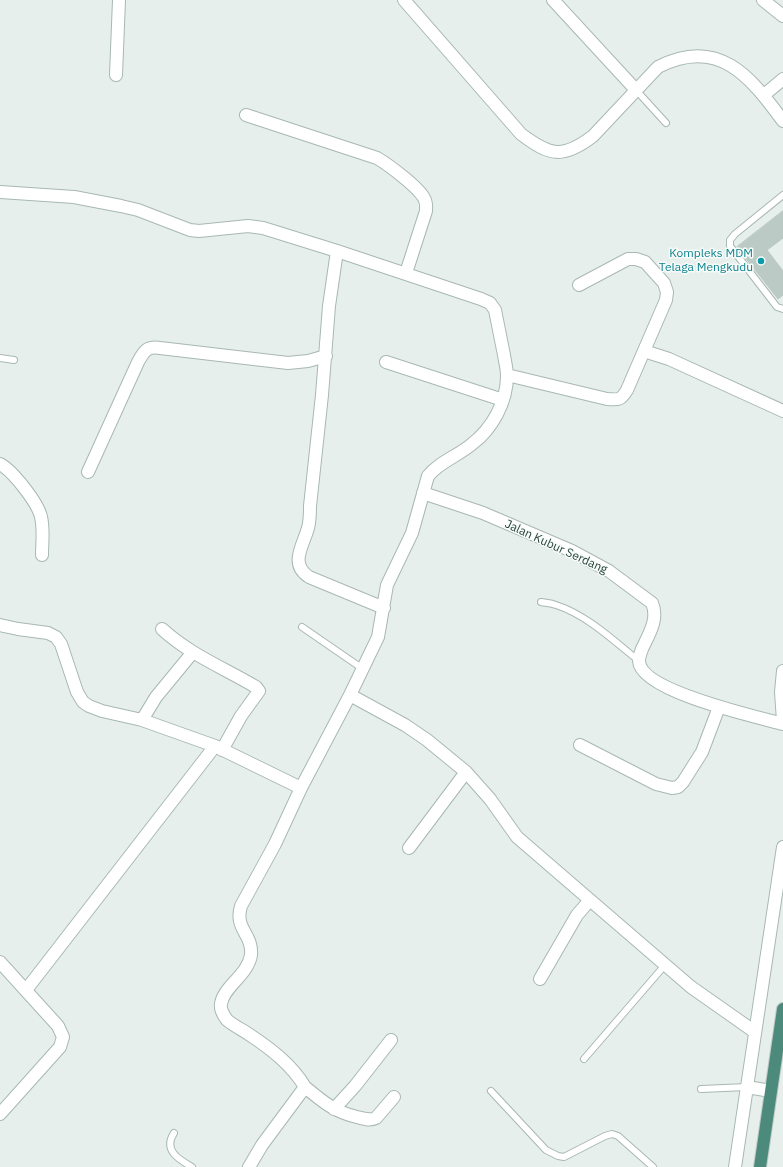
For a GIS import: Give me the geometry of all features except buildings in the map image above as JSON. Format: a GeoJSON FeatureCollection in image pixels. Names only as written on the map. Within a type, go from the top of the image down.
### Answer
{"type":"FeatureCollection","features":[{"type":"Feature","properties":{"kind":"highway"},"geometry":{"type":"LineString","coordinates":[[760,1167],[783,1009]]}},
{"type":"Feature","properties":{"kind":"street"},"geometry":{"type":"LineString","coordinates":[[116,75],[119,0]]}},
{"type":"Feature","properties":{"kind":"street"},"geometry":{"type":"LineString","coordinates":[[404,0],[521,134],[542,148],[556,153],[568,151],[582,144],[593,136],[658,67],[672,60],[687,56],[704,55],[722,61],[738,70],[764,95],[783,121]]}},
{"type":"Feature","properties":{"kind":"street"},"geometry":{"type":"LineString","coordinates":[[553,0],[636,90]]}},
{"type":"Feature","properties":{"kind":"street"},"geometry":{"type":"LineString","coordinates":[[763,0],[783,16]]}},
{"type":"Feature","properties":{"kind":"street"},"geometry":{"type":"LineString","coordinates":[[764,95],[783,79]]}},
{"type":"Feature","properties":{"kind":"street"},"geometry":{"type":"LineString","coordinates":[[246,115],[377,158],[388,164],[417,190],[424,198],[426,211],[406,273]]}},
{"type":"Feature","properties":{"kind":"street"},"geometry":{"type":"LineString","coordinates":[[0,192],[74,197],[121,206],[138,210],[199,232],[248,226],[263,228],[337,250],[481,299],[490,303],[495,310],[507,375],[502,400],[497,415],[485,432],[473,444],[433,470],[428,476],[406,547],[387,586],[378,637],[350,695],[301,788],[275,844],[241,906],[239,921],[251,947],[251,957],[245,970],[224,996],[220,1008],[227,1020],[261,1043],[289,1066],[299,1077],[305,1087],[334,1109],[344,1114],[372,1120],[394,1097]]}},
{"type":"Feature","properties":{"kind":"street"},"geometry":{"type":"LineString","coordinates":[[337,250],[329,306],[326,356],[310,506],[310,519],[300,551],[298,560],[299,568],[309,577],[384,608]]}},
{"type":"Feature","properties":{"kind":"street"},"geometry":{"type":"LineString","coordinates":[[507,375],[616,400],[622,398],[628,390],[666,300],[667,292],[664,283],[645,262],[636,258],[628,259],[579,285]]}},
{"type":"Feature","properties":{"kind":"street"},"geometry":{"type":"LineString","coordinates":[[88,472],[142,353],[147,349],[153,347],[288,362],[308,362],[326,356]]}},
{"type":"Feature","properties":{"kind":"street"},"geometry":{"type":"LineString","coordinates":[[644,351],[669,359],[783,411]]}},
{"type":"Feature","properties":{"kind":"street"},"geometry":{"type":"LineString","coordinates":[[386,362],[502,400]]}},
{"type":"Feature","properties":{"kind":"street"},"geometry":{"type":"LineString","coordinates":[[0,464],[14,475],[39,510],[43,523],[42,555]]}},
{"type":"Feature","properties":{"kind":"street","name":"Jalan Kubur Serdang"},"geometry":{"type":"LineString","coordinates":[[423,493],[483,513],[572,552],[609,571],[642,595],[652,603],[655,609],[655,620],[639,661]]}},
{"type":"Feature","properties":{"kind":"street"},"geometry":{"type":"LineString","coordinates":[[0,625],[48,634],[56,638],[61,644],[77,692],[83,702],[88,706],[102,711],[142,720],[219,748],[301,788]]}},
{"type":"Feature","properties":{"kind":"street"},"geometry":{"type":"LineString","coordinates":[[26,990],[219,748],[259,691],[256,687],[193,652],[172,638],[162,629]]}},
{"type":"Feature","properties":{"kind":"street"},"geometry":{"type":"LineString","coordinates":[[142,720],[156,697],[193,652]]}},
{"type":"Feature","properties":{"kind":"street"},"geometry":{"type":"LineString","coordinates":[[639,661],[642,670],[649,678],[662,685],[719,707],[783,723],[781,692],[783,671]]}},
{"type":"Feature","properties":{"kind":"street"},"geometry":{"type":"LineString","coordinates":[[350,695],[405,725],[427,740],[466,772],[487,794],[517,836],[691,987],[755,1032]]}},
{"type":"Feature","properties":{"kind":"street"},"geometry":{"type":"LineString","coordinates":[[580,745],[656,784],[672,788],[678,787],[683,782],[702,752],[719,707]]}},
{"type":"Feature","properties":{"kind":"street"},"geometry":{"type":"LineString","coordinates":[[409,848],[466,772]]}},
{"type":"Feature","properties":{"kind":"street"},"geometry":{"type":"LineString","coordinates":[[735,1167],[783,847]]}},
{"type":"Feature","properties":{"kind":"street"},"geometry":{"type":"LineString","coordinates":[[540,979],[577,915],[590,900]]}},
{"type":"Feature","properties":{"kind":"street"},"geometry":{"type":"LineString","coordinates":[[0,962],[58,1026],[63,1037],[60,1047],[0,1114]]}},
{"type":"Feature","properties":{"kind":"street"},"geometry":{"type":"LineString","coordinates":[[334,1109],[355,1086],[391,1040]]}},
{"type":"Feature","properties":{"kind":"street"},"geometry":{"type":"LineString","coordinates":[[249,1167],[262,1145],[305,1087]]}},
{"type":"Feature","properties":{"kind":"street"},"geometry":{"type":"LineString","coordinates":[[747,1087],[771,1091]]}},
{"type":"Feature","properties":{"kind":"lane"},"geometry":{"type":"LineString","coordinates":[[636,90],[666,122]]}},
{"type":"Feature","properties":{"kind":"lane"},"geometry":{"type":"LineString","coordinates":[[783,195],[734,234],[730,240],[730,246],[777,306],[783,309]]}},
{"type":"Feature","properties":{"kind":"lane"},"geometry":{"type":"LineString","coordinates":[[0,358],[14,360]]}},
{"type":"Feature","properties":{"kind":"lane"},"geometry":{"type":"LineString","coordinates":[[541,602],[556,605],[576,615],[598,629],[639,661]]}},
{"type":"Feature","properties":{"kind":"lane"},"geometry":{"type":"LineString","coordinates":[[302,627],[363,669]]}},
{"type":"Feature","properties":{"kind":"lane"},"geometry":{"type":"LineString","coordinates":[[584,1059],[665,965]]}},
{"type":"Feature","properties":{"kind":"lane"},"geometry":{"type":"LineString","coordinates":[[701,1089],[747,1087]]}},
{"type":"Feature","properties":{"kind":"lane"},"geometry":{"type":"LineString","coordinates":[[491,1091],[546,1150],[558,1156],[564,1157],[605,1136],[612,1134],[618,1136],[653,1167]]}},
{"type":"Feature","properties":{"kind":"lane"},"geometry":{"type":"LineString","coordinates":[[174,1133],[170,1139],[170,1147],[174,1154],[192,1167]]}},
{"type":"Feature","properties":{"kind":"place","name":"Kompleks MDM Telaga Mengkudu"},"geometry":{"type":"Point","coordinates":[761,261]}}]}
